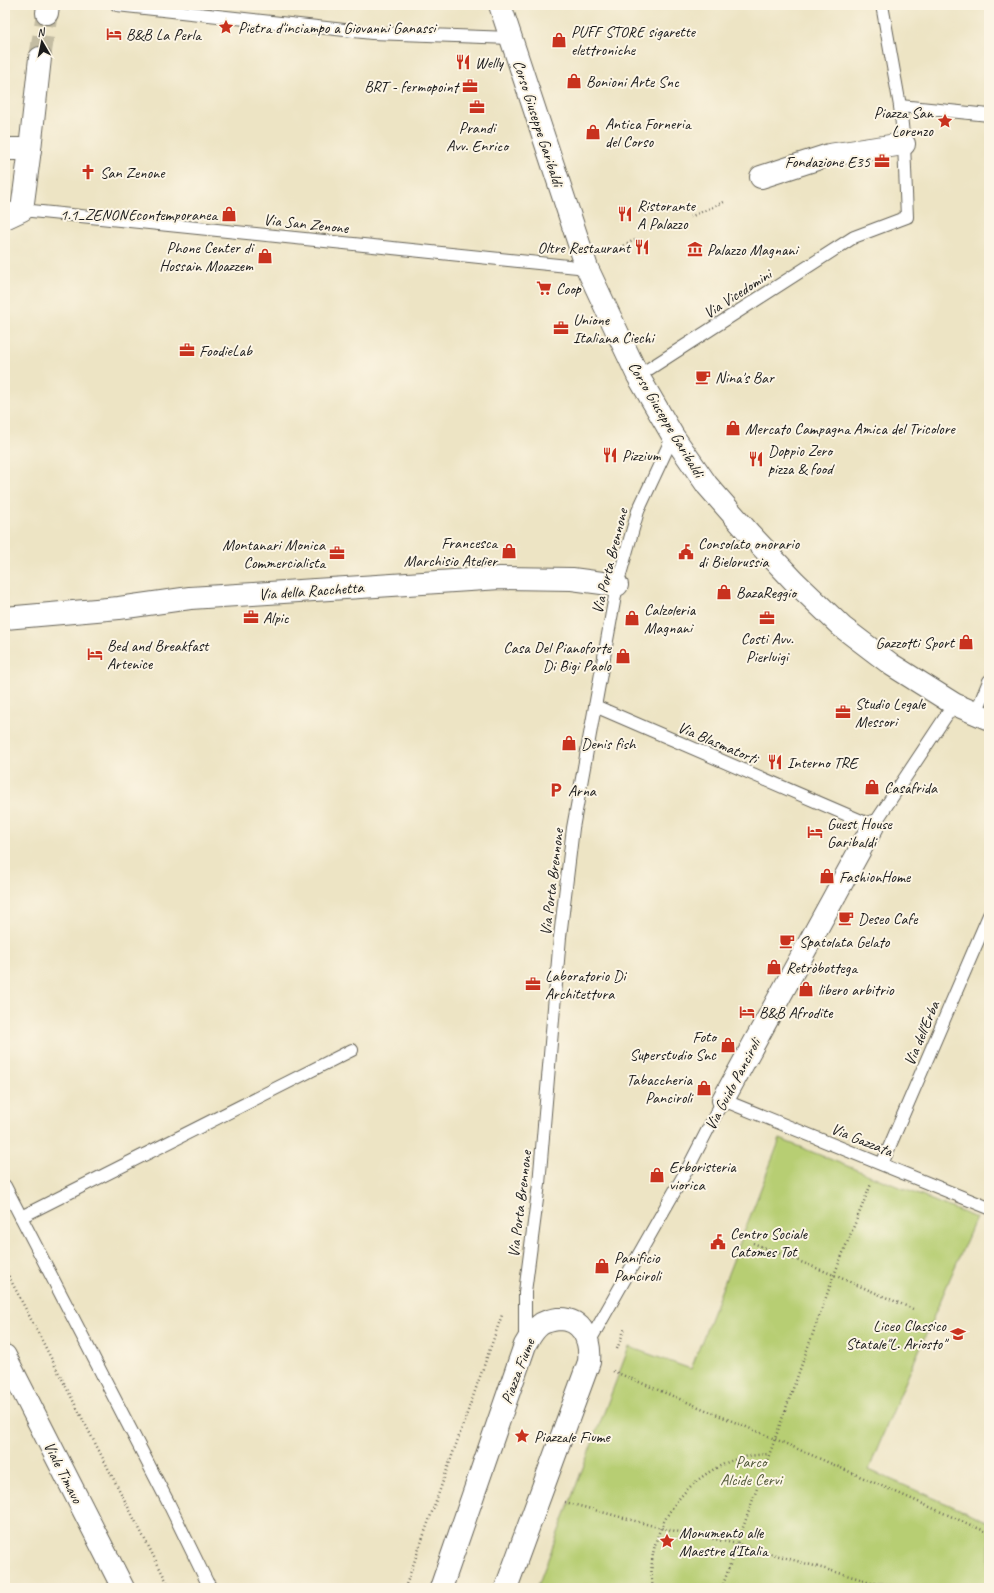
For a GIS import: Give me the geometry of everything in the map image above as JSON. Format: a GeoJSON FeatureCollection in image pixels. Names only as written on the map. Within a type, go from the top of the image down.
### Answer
{"type":"FeatureCollection","features":[{"type":"Feature","properties":{"kind":"street","name":"Corso Giuseppe Garibaldi"},"geometry":{"type":"LineString","coordinates":[[500,5],[587,268],[638,376],[673,436],[708,485],[749,533],[795,582],[849,632],[892,665],[954,704],[982,716]]}},
{"type":"Feature","properties":{"kind":"street"},"geometry":{"type":"LineString","coordinates":[[14,214],[30,149],[40,58]]}},
{"type":"Feature","properties":{"kind":"street"},"geometry":{"type":"LineString","coordinates":[[761,177],[830,155],[904,144]]}},
{"type":"Feature","properties":{"kind":"street"},"geometry":{"type":"LineString","coordinates":[[5,149],[30,149]]}},
{"type":"Feature","properties":{"kind":"street","name":"Via della Racchetta"},"geometry":{"type":"LineString","coordinates":[[5,618],[119,608],[190,598],[492,579],[572,579],[617,585]]}},
{"type":"Feature","properties":{"kind":"street","name":"Via Guido Panciroli"},"geometry":{"type":"LineString","coordinates":[[723,1100],[873,826]]}},
{"type":"Feature","properties":{"kind":"street","name":"Piazza Fiume"},"geometry":{"type":"LineString","coordinates":[[440,1588],[525,1344],[532,1332],[547,1321],[563,1319],[579,1325],[588,1339],[588,1353]]}},
{"type":"Feature","properties":{"kind":"street"},"geometry":{"type":"LineString","coordinates":[[506,1588],[540,1495],[588,1353]]}},
{"type":"Feature","properties":{"kind":"street","name":"Viale Timavo"},"geometry":{"type":"LineString","coordinates":[[5,1356],[123,1588]]}},
{"type":"Feature","properties":{"kind":"lane"},"geometry":{"type":"LineString","coordinates":[[117,5],[372,33],[511,38]]}},
{"type":"Feature","properties":{"kind":"lane","name":"Via Vicedomini"},"geometry":{"type":"LineString","coordinates":[[638,376],[854,237],[907,217],[904,144],[900,106],[882,5]]}},
{"type":"Feature","properties":{"kind":"lane"},"geometry":{"type":"LineString","coordinates":[[900,106],[989,115]]}},
{"type":"Feature","properties":{"kind":"lane","name":"Via San Zenone"},"geometry":{"type":"LineString","coordinates":[[14,214],[587,268]]}},
{"type":"Feature","properties":{"kind":"lane","name":"Via Porta Brennone"},"geometry":{"type":"LineString","coordinates":[[525,1344],[525,1292],[539,1184],[560,937],[573,828],[617,585],[638,511],[673,436]]}},
{"type":"Feature","properties":{"kind":"lane"},"geometry":{"type":"LineString","coordinates":[[982,716],[989,681]]}},
{"type":"Feature","properties":{"kind":"lane","name":"Via Guido Panciroli"},"geometry":{"type":"LineString","coordinates":[[873,826],[954,704]]}},
{"type":"Feature","properties":{"kind":"lane","name":"Via Blasmatorti"},"geometry":{"type":"LineString","coordinates":[[595,706],[873,826]]}},
{"type":"Feature","properties":{"kind":"lane","name":"Via dell'Erba"},"geometry":{"type":"LineString","coordinates":[[882,1164],[989,915]]}},
{"type":"Feature","properties":{"kind":"lane"},"geometry":{"type":"LineString","coordinates":[[21,1217],[352,1050]]}},
{"type":"Feature","properties":{"kind":"lane","name":"Via Guido Panciroli"},"geometry":{"type":"LineString","coordinates":[[588,1353],[723,1100]]}},
{"type":"Feature","properties":{"kind":"lane","name":"Via Gazzata"},"geometry":{"type":"LineString","coordinates":[[723,1100],[989,1208]]}},
{"type":"Feature","properties":{"kind":"lane"},"geometry":{"type":"LineString","coordinates":[[5,1186],[211,1588]]}},
{"type":"Feature","properties":{"kind":"path"},"geometry":{"type":"LineString","coordinates":[[690,217],[724,202]]}},
{"type":"Feature","properties":{"kind":"path"},"geometry":{"type":"LineString","coordinates":[[616,249],[635,240]]}},
{"type":"Feature","properties":{"kind":"path"},"geometry":{"type":"LineString","coordinates":[[722,1588],[736,1544],[834,1275],[875,1174],[882,1164]]}},
{"type":"Feature","properties":{"kind":"path"},"geometry":{"type":"LineString","coordinates":[[753,1243],[834,1275],[913,1309]]}},
{"type":"Feature","properties":{"kind":"path"},"geometry":{"type":"LineString","coordinates":[[5,1269],[170,1588]]}},
{"type":"Feature","properties":{"kind":"path"},"geometry":{"type":"LineString","coordinates":[[588,1353],[775,1439],[989,1533]]}},
{"type":"Feature","properties":{"kind":"path"},"geometry":{"type":"LineString","coordinates":[[653,1588],[652,1564],[661,1528],[676,1502],[696,1481],[722,1464],[747,1456],[769,1454]]}},
{"type":"Feature","properties":{"kind":"path"},"geometry":{"type":"LineString","coordinates":[[540,1495],[661,1528],[736,1544],[892,1588]]}},
{"type":"Feature","properties":{"kind":"green space","name":"Parco Alcide Cervi"},"geometry":{"type":"Polygon","coordinates":[[[780,1139],[976,1218],[869,1470],[989,1522],[989,1588],[537,1588],[629,1347],[691,1369],[780,1139]]]}},
{"type":"Feature","properties":{"kind":"tunnel"},"geometry":{"type":"LineString","coordinates":[[40,58],[47,13]]}},
{"type":"Feature","properties":{"kind":"place","name":"Pietra d'inciampo a Giovanni Ganassi"},"geometry":{"type":"Point","coordinates":[226,27]}},
{"type":"Feature","properties":{"kind":"place","name":"B&B La Perla"},"geometry":{"type":"Point","coordinates":[114,34]}},
{"type":"Feature","properties":{"kind":"place","name":"PUFF STORE sigarette elettroniche"},"geometry":{"type":"Point","coordinates":[559,40]}},
{"type":"Feature","properties":{"kind":"place","name":"Welly"},"geometry":{"type":"Point","coordinates":[463,62]}},
{"type":"Feature","properties":{"kind":"place","name":"Bonioni Arte Snc"},"geometry":{"type":"Point","coordinates":[574,81]}},
{"type":"Feature","properties":{"kind":"place","name":"BRT - fermopoint"},"geometry":{"type":"Point","coordinates":[470,86]}},
{"type":"Feature","properties":{"kind":"place","name":"Prandi Avv. Enrico"},"geometry":{"type":"Point","coordinates":[477,107]}},
{"type":"Feature","properties":{"kind":"place","name":"Piazza San Lorenzo"},"geometry":{"type":"Point","coordinates":[945,121]}},
{"type":"Feature","properties":{"kind":"place","name":"Antica Forneria del Corso"},"geometry":{"type":"Point","coordinates":[593,132]}},
{"type":"Feature","properties":{"kind":"place","name":"Fondazione E35"},"geometry":{"type":"Point","coordinates":[882,161]}},
{"type":"Feature","properties":{"kind":"place","name":"San Zenone"},"geometry":{"type":"Point","coordinates":[88,172]}},
{"type":"Feature","properties":{"kind":"place","name":"1.1_ZENONEcontemporanea"},"geometry":{"type":"Point","coordinates":[229,214]}},
{"type":"Feature","properties":{"kind":"place","name":"Ristorante A Palazzo"},"geometry":{"type":"Point","coordinates":[625,214]}},
{"type":"Feature","properties":{"kind":"place","name":"Oltre Restaurant"},"geometry":{"type":"Point","coordinates":[642,247]}},
{"type":"Feature","properties":{"kind":"place","name":"Palazzo Magnani"},"geometry":{"type":"Point","coordinates":[695,249]}},
{"type":"Feature","properties":{"kind":"place","name":"Phone Center di Hossain Moazzem"},"geometry":{"type":"Point","coordinates":[265,256]}},
{"type":"Feature","properties":{"kind":"place","name":"Coop"},"geometry":{"type":"Point","coordinates":[544,288]}},
{"type":"Feature","properties":{"kind":"place","name":"Unione Italiana Ciechi"},"geometry":{"type":"Point","coordinates":[561,328]}},
{"type":"Feature","properties":{"kind":"place","name":"FoodieLab"},"geometry":{"type":"Point","coordinates":[187,350]}},
{"type":"Feature","properties":{"kind":"place","name":"Nina's Bar"},"geometry":{"type":"Point","coordinates":[703,377]}},
{"type":"Feature","properties":{"kind":"place","name":"Mercato Campagna Amica del Tricolore"},"geometry":{"type":"Point","coordinates":[733,428]}},
{"type":"Feature","properties":{"kind":"place","name":"Pizzium"},"geometry":{"type":"Point","coordinates":[610,455]}},
{"type":"Feature","properties":{"kind":"place","name":"Doppio Zero pizza & food"},"geometry":{"type":"Point","coordinates":[756,459]}},
{"type":"Feature","properties":{"kind":"place","name":"Francesca Marchisio Atelier"},"geometry":{"type":"Point","coordinates":[509,551]}},
{"type":"Feature","properties":{"kind":"place","name":"Consolato onorario di Bielorussia"},"geometry":{"type":"Point","coordinates":[686,552]}},
{"type":"Feature","properties":{"kind":"place","name":"Montanari Monica Commercialista"},"geometry":{"type":"Point","coordinates":[337,553]}},
{"type":"Feature","properties":{"kind":"place","name":"BazaReggio"},"geometry":{"type":"Point","coordinates":[724,592]}},
{"type":"Feature","properties":{"kind":"place","name":"Alpic"},"geometry":{"type":"Point","coordinates":[251,617]}},
{"type":"Feature","properties":{"kind":"place","name":"Calzoleria Magnani"},"geometry":{"type":"Point","coordinates":[632,618]}},
{"type":"Feature","properties":{"kind":"place","name":"Costi Avv. Pierluigi"},"geometry":{"type":"Point","coordinates":[767,618]}},
{"type":"Feature","properties":{"kind":"place","name":"Gazzotti Sport"},"geometry":{"type":"Point","coordinates":[966,642]}},
{"type":"Feature","properties":{"kind":"place","name":"Bed and Breakfast Artenice"},"geometry":{"type":"Point","coordinates":[95,654]}},
{"type":"Feature","properties":{"kind":"place","name":"Casa Del Pianoforte Di Bigi Paolo"},"geometry":{"type":"Point","coordinates":[623,656]}},
{"type":"Feature","properties":{"kind":"place","name":"Studio Legale Messori"},"geometry":{"type":"Point","coordinates":[843,712]}},
{"type":"Feature","properties":{"kind":"place","name":"Denis fish"},"geometry":{"type":"Point","coordinates":[569,743]}},
{"type":"Feature","properties":{"kind":"place","name":"Interno TRE"},"geometry":{"type":"Point","coordinates":[775,762]}},
{"type":"Feature","properties":{"kind":"place","name":"Casafrida"},"geometry":{"type":"Point","coordinates":[872,787]}},
{"type":"Feature","properties":{"kind":"place","name":"Arna"},"geometry":{"type":"Point","coordinates":[556,790]}},
{"type":"Feature","properties":{"kind":"place","name":"Guest House Garibaldi"},"geometry":{"type":"Point","coordinates":[815,832]}},
{"type":"Feature","properties":{"kind":"place","name":"FashionHome"},"geometry":{"type":"Point","coordinates":[827,876]}},
{"type":"Feature","properties":{"kind":"place","name":"Deseo Cafe"},"geometry":{"type":"Point","coordinates":[846,918]}},
{"type":"Feature","properties":{"kind":"place","name":"Spatolata Gelato"},"geometry":{"type":"Point","coordinates":[787,941]}},
{"type":"Feature","properties":{"kind":"place","name":"Retròbottega"},"geometry":{"type":"Point","coordinates":[774,967]}},
{"type":"Feature","properties":{"kind":"place","name":"Laboratorio Di Architettura"},"geometry":{"type":"Point","coordinates":[533,984]}},
{"type":"Feature","properties":{"kind":"place","name":"libero arbitrio"},"geometry":{"type":"Point","coordinates":[806,989]}},
{"type":"Feature","properties":{"kind":"place","name":"B&B Afrodite"},"geometry":{"type":"Point","coordinates":[747,1012]}},
{"type":"Feature","properties":{"kind":"place","name":"Foto Superstudio Snc"},"geometry":{"type":"Point","coordinates":[728,1045]}},
{"type":"Feature","properties":{"kind":"place","name":"Tabaccheria Panciroli"},"geometry":{"type":"Point","coordinates":[704,1088]}},
{"type":"Feature","properties":{"kind":"place","name":"Erboristeria viorica"},"geometry":{"type":"Point","coordinates":[657,1175]}},
{"type":"Feature","properties":{"kind":"place","name":"Centro Sociale Catomes Tot"},"geometry":{"type":"Point","coordinates":[718,1242]}},
{"type":"Feature","properties":{"kind":"place","name":"Panificio Panciroli"},"geometry":{"type":"Point","coordinates":[602,1266]}},
{"type":"Feature","properties":{"kind":"place","name":"Liceo Classico Statale\"L. Ariosto\""},"geometry":{"type":"Point","coordinates":[958,1334]}},
{"type":"Feature","properties":{"kind":"place","name":"Piazzale Fiume"},"geometry":{"type":"Point","coordinates":[522,1436]}},
{"type":"Feature","properties":{"kind":"place","name":"Monumento alle Maestre d'Italia"},"geometry":{"type":"Point","coordinates":[667,1541]}}]}
